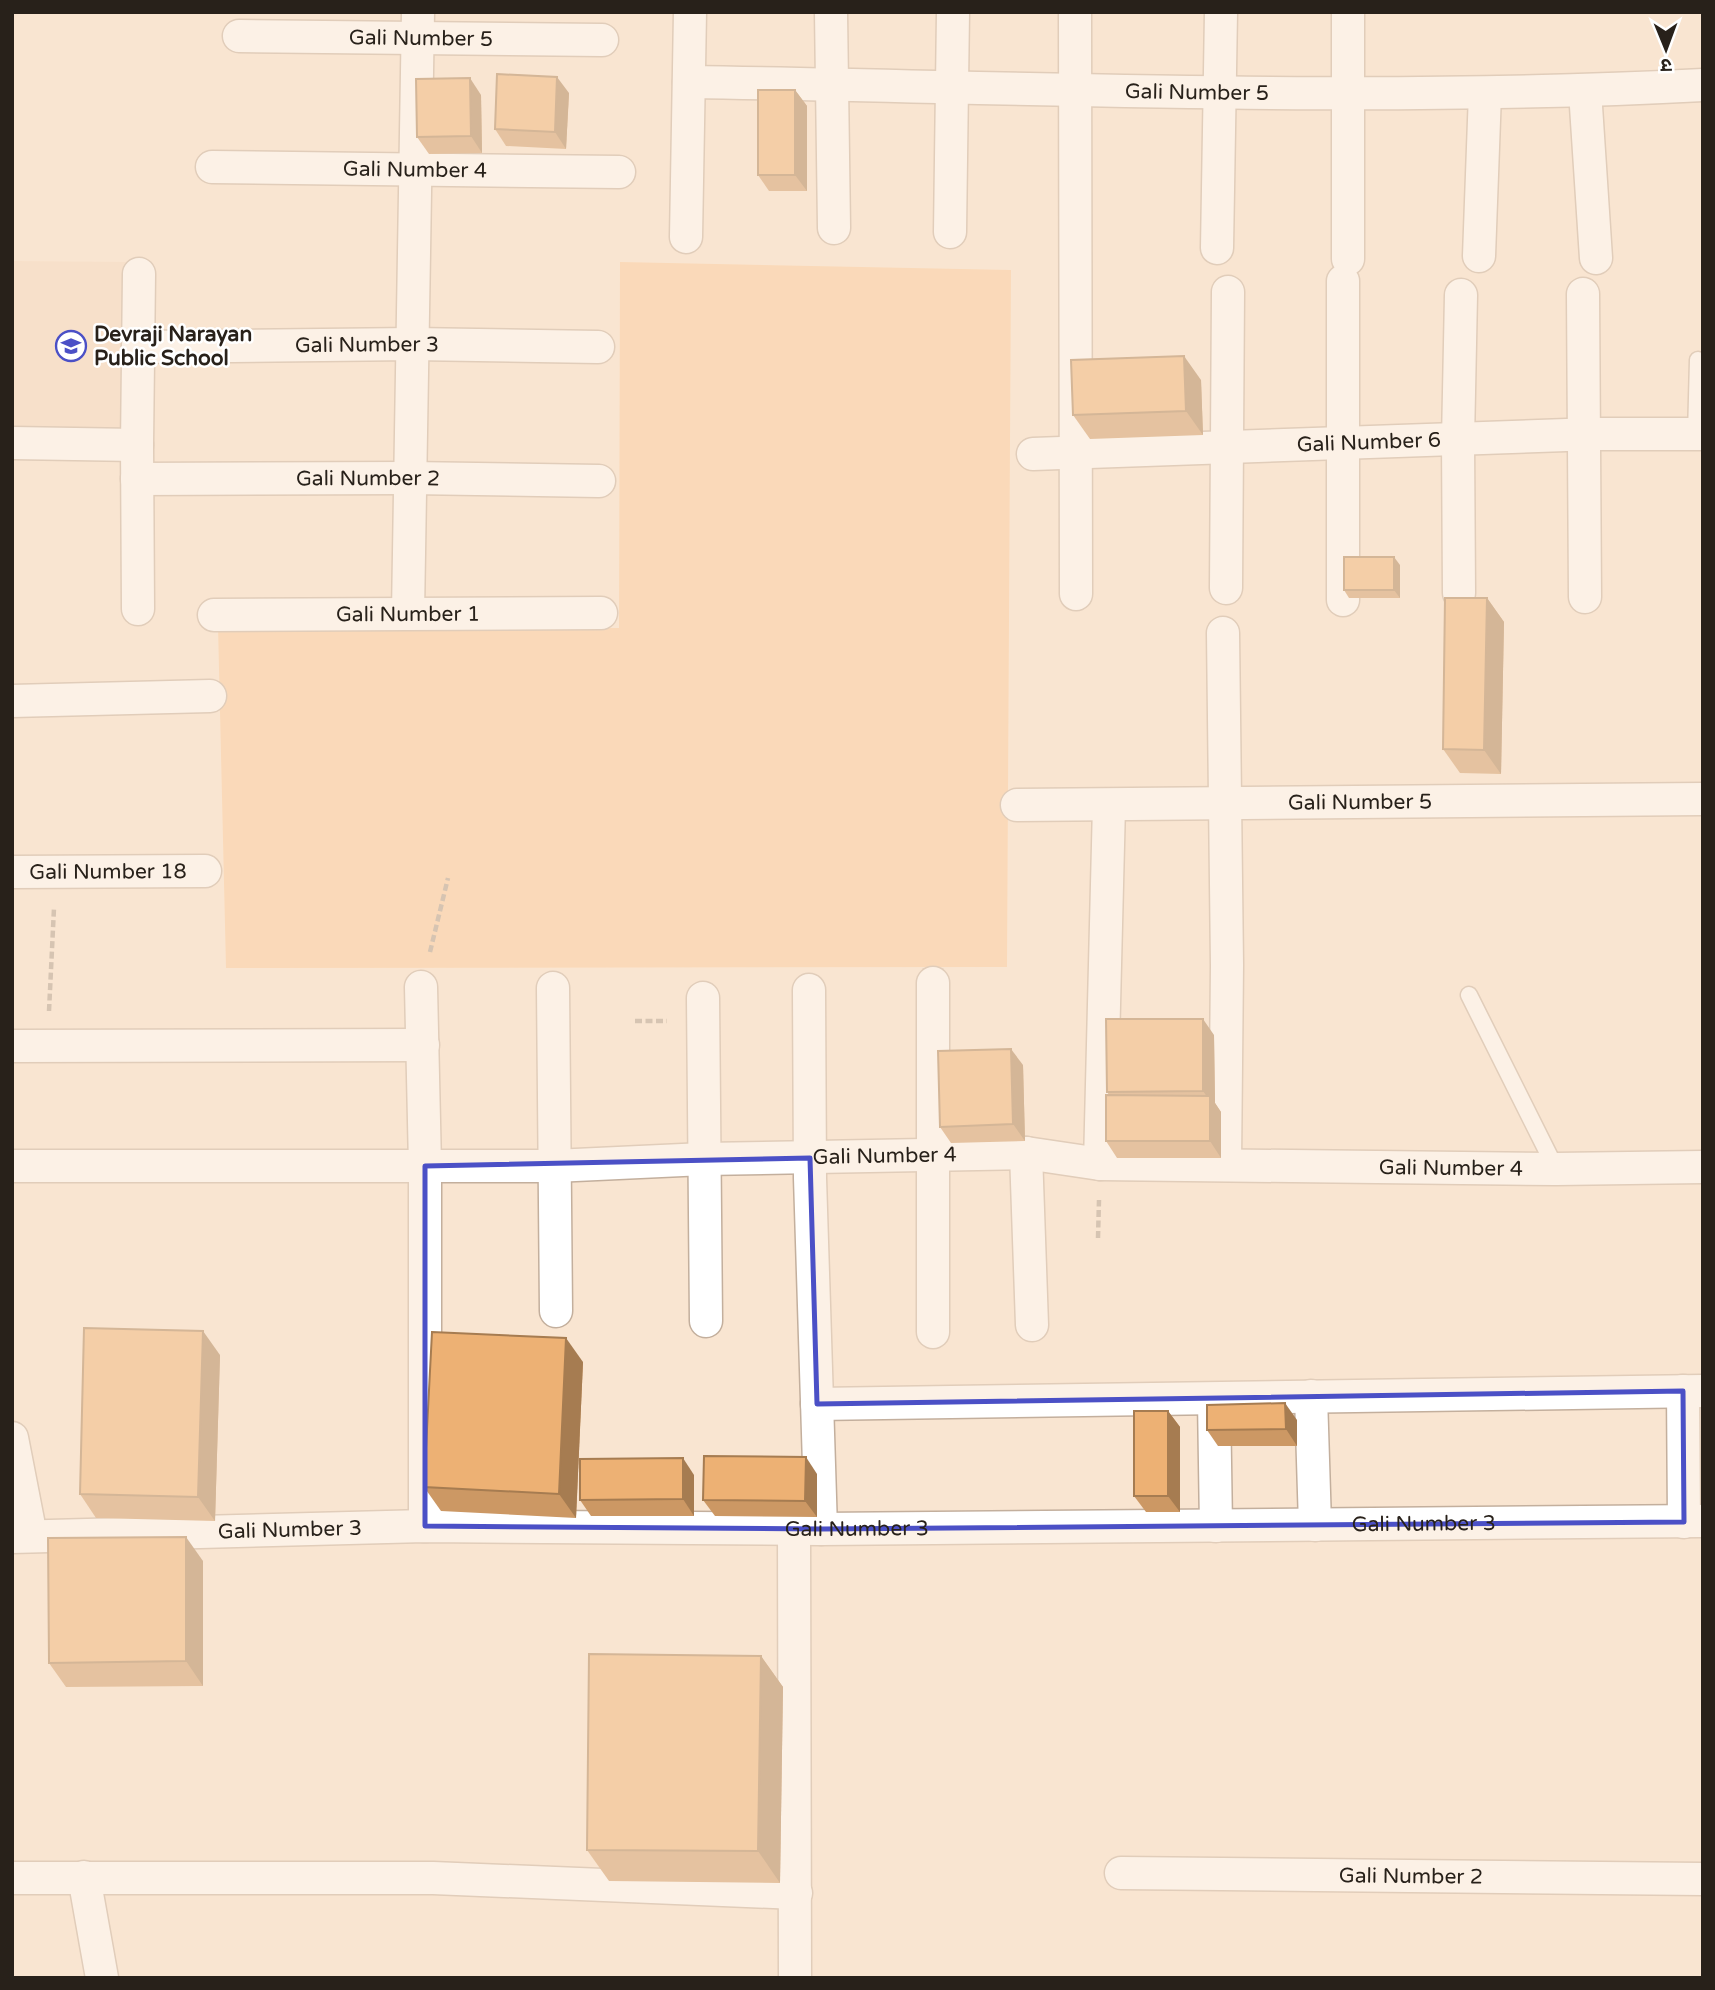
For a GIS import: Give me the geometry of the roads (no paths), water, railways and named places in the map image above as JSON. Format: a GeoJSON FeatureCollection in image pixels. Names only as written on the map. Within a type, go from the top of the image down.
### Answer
{"type":"FeatureCollection","features":[{"type":"Feature","properties":{"kind":"street"},"geometry":{"type":"LineString","coordinates":[[685,237],[690,12]]}},
{"type":"Feature","properties":{"kind":"street"},"geometry":{"type":"LineString","coordinates":[[831,12],[834,228]]}},
{"type":"Feature","properties":{"kind":"street"},"geometry":{"type":"LineString","coordinates":[[950,232],[953,12]]}},
{"type":"Feature","properties":{"kind":"street"},"geometry":{"type":"LineString","coordinates":[[1075,12],[1076,594]]}},
{"type":"Feature","properties":{"kind":"street"},"geometry":{"type":"LineString","coordinates":[[1217,248],[1221,12]]}},
{"type":"Feature","properties":{"kind":"street"},"geometry":{"type":"LineString","coordinates":[[1343,600],[1348,12]]}},
{"type":"Feature","properties":{"kind":"street"},"geometry":{"type":"LineString","coordinates":[[408,612],[417,25]]}},
{"type":"Feature","properties":{"kind":"street","name":"Gali Number 5"},"geometry":{"type":"LineString","coordinates":[[239,36],[417,25],[602,40]]}},
{"type":"Feature","properties":{"kind":"street","name":"Gali Number 5"},"geometry":{"type":"LineString","coordinates":[[689,82],[1346,95],[1585,91],[1703,85]]}},
{"type":"Feature","properties":{"kind":"street"},"geometry":{"type":"LineString","coordinates":[[1585,91],[1596,258]]}},
{"type":"Feature","properties":{"kind":"street"},"geometry":{"type":"LineString","coordinates":[[1479,256],[1485,93]]}},
{"type":"Feature","properties":{"kind":"street","name":"Gali Number 4"},"geometry":{"type":"LineString","coordinates":[[212,167],[619,172]]}},
{"type":"Feature","properties":{"kind":"street"},"geometry":{"type":"LineString","coordinates":[[138,609],[136,445],[139,274]]}},
{"type":"Feature","properties":{"kind":"street"},"geometry":{"type":"LineString","coordinates":[[1226,588],[1228,292]]}},
{"type":"Feature","properties":{"kind":"street"},"geometry":{"type":"LineString","coordinates":[[1583,294],[1585,597]]}},
{"type":"Feature","properties":{"kind":"street"},"geometry":{"type":"LineString","coordinates":[[1459,593],[1461,295]]}},
{"type":"Feature","properties":{"kind":"street","name":"Gali Number 3"},"geometry":{"type":"LineString","coordinates":[[138,347],[413,344],[598,347]]}},
{"type":"Feature","properties":{"kind":"street","name":"Gali Number 6"},"geometry":{"type":"LineString","coordinates":[[1033,454],[1583,435],[1699,435]]}},
{"type":"Feature","properties":{"kind":"street"},"geometry":{"type":"LineString","coordinates":[[12,443],[136,445]]}},
{"type":"Feature","properties":{"kind":"street","name":"Gali Number 2"},"geometry":{"type":"LineString","coordinates":[[137,479],[410,478],[599,481]]}},
{"type":"Feature","properties":{"kind":"street","name":"Gali Number 1"},"geometry":{"type":"LineString","coordinates":[[214,615],[601,613]]}},
{"type":"Feature","properties":{"kind":"street"},"geometry":{"type":"LineString","coordinates":[[1223,633],[1227,978],[1225,1164]]}},
{"type":"Feature","properties":{"kind":"street"},"geometry":{"type":"LineString","coordinates":[[12,701],[210,696]]}},
{"type":"Feature","properties":{"kind":"street","name":"Gali Number 5"},"geometry":{"type":"LineString","coordinates":[[1017,805],[1703,799]]}},
{"type":"Feature","properties":{"kind":"street"},"geometry":{"type":"LineString","coordinates":[[1100,1164],[1109,805]]}},
{"type":"Feature","properties":{"kind":"street","name":"Gali Number 18"},"geometry":{"type":"LineString","coordinates":[[12,872],[205,871]]}},
{"type":"Feature","properties":{"kind":"street"},"geometry":{"type":"LineString","coordinates":[[933,983],[933,1332]]}},
{"type":"Feature","properties":{"kind":"street"},"geometry":{"type":"LineString","coordinates":[[421,987],[425,1166],[425,1526]]}},
{"type":"Feature","properties":{"kind":"street"},"geometry":{"type":"LineString","coordinates":[[553,988],[556,1311]]}},
{"type":"Feature","properties":{"kind":"street"},"geometry":{"type":"LineString","coordinates":[[795,1978],[807,1529],[817,1404],[810,1158],[809,990]]}},
{"type":"Feature","properties":{"kind":"street"},"geometry":{"type":"LineString","coordinates":[[703,998],[706,1321]]}},
{"type":"Feature","properties":{"kind":"street"},"geometry":{"type":"LineString","coordinates":[[12,1046],[423,1045]]}},
{"type":"Feature","properties":{"kind":"street"},"geometry":{"type":"LineString","coordinates":[[1026,1153],[1032,1325]]}},
{"type":"Feature","properties":{"kind":"street","name":"Gali Number 4"},"geometry":{"type":"LineString","coordinates":[[12,1166],[554,1166],[704,1159],[1026,1153],[1100,1164],[1556,1169],[1703,1167]]}},
{"type":"Feature","properties":{"kind":"street"},"geometry":{"type":"LineString","coordinates":[[817,1404],[1693,1391],[1694,1521]]}},
{"type":"Feature","properties":{"kind":"street"},"geometry":{"type":"LineString","coordinates":[[1311,1396],[1315,1525]]}},
{"type":"Feature","properties":{"kind":"street"},"geometry":{"type":"LineString","coordinates":[[1214,1398],[1216,1526]]}},
{"type":"Feature","properties":{"kind":"street"},"geometry":{"type":"LineString","coordinates":[[12,1438],[22,1536]]}},
{"type":"Feature","properties":{"kind":"street","name":"Gali Number 3"},"geometry":{"type":"LineString","coordinates":[[22,1536],[425,1526],[807,1529],[1694,1521]]}},
{"type":"Feature","properties":{"kind":"street","name":"Gali Number 2"},"geometry":{"type":"LineString","coordinates":[[1121,1873],[1703,1879]]}},
{"type":"Feature","properties":{"kind":"street"},"geometry":{"type":"LineString","coordinates":[[84,1877],[102,1978]]}},
{"type":"Feature","properties":{"kind":"street"},"geometry":{"type":"LineString","coordinates":[[12,1878],[433,1878],[796,1893]]}},
{"type":"Feature","properties":{"kind":"lane"},"geometry":{"type":"LineString","coordinates":[[1698,360],[1699,435]]}},
{"type":"Feature","properties":{"kind":"lane"},"geometry":{"type":"LineString","coordinates":[[1469,995],[1556,1169]]}},
{"type":"Feature","properties":{"kind":"place","name":"Devraji Narayan Public School"},"geometry":{"type":"Point","coordinates":[71,346]}}]}
